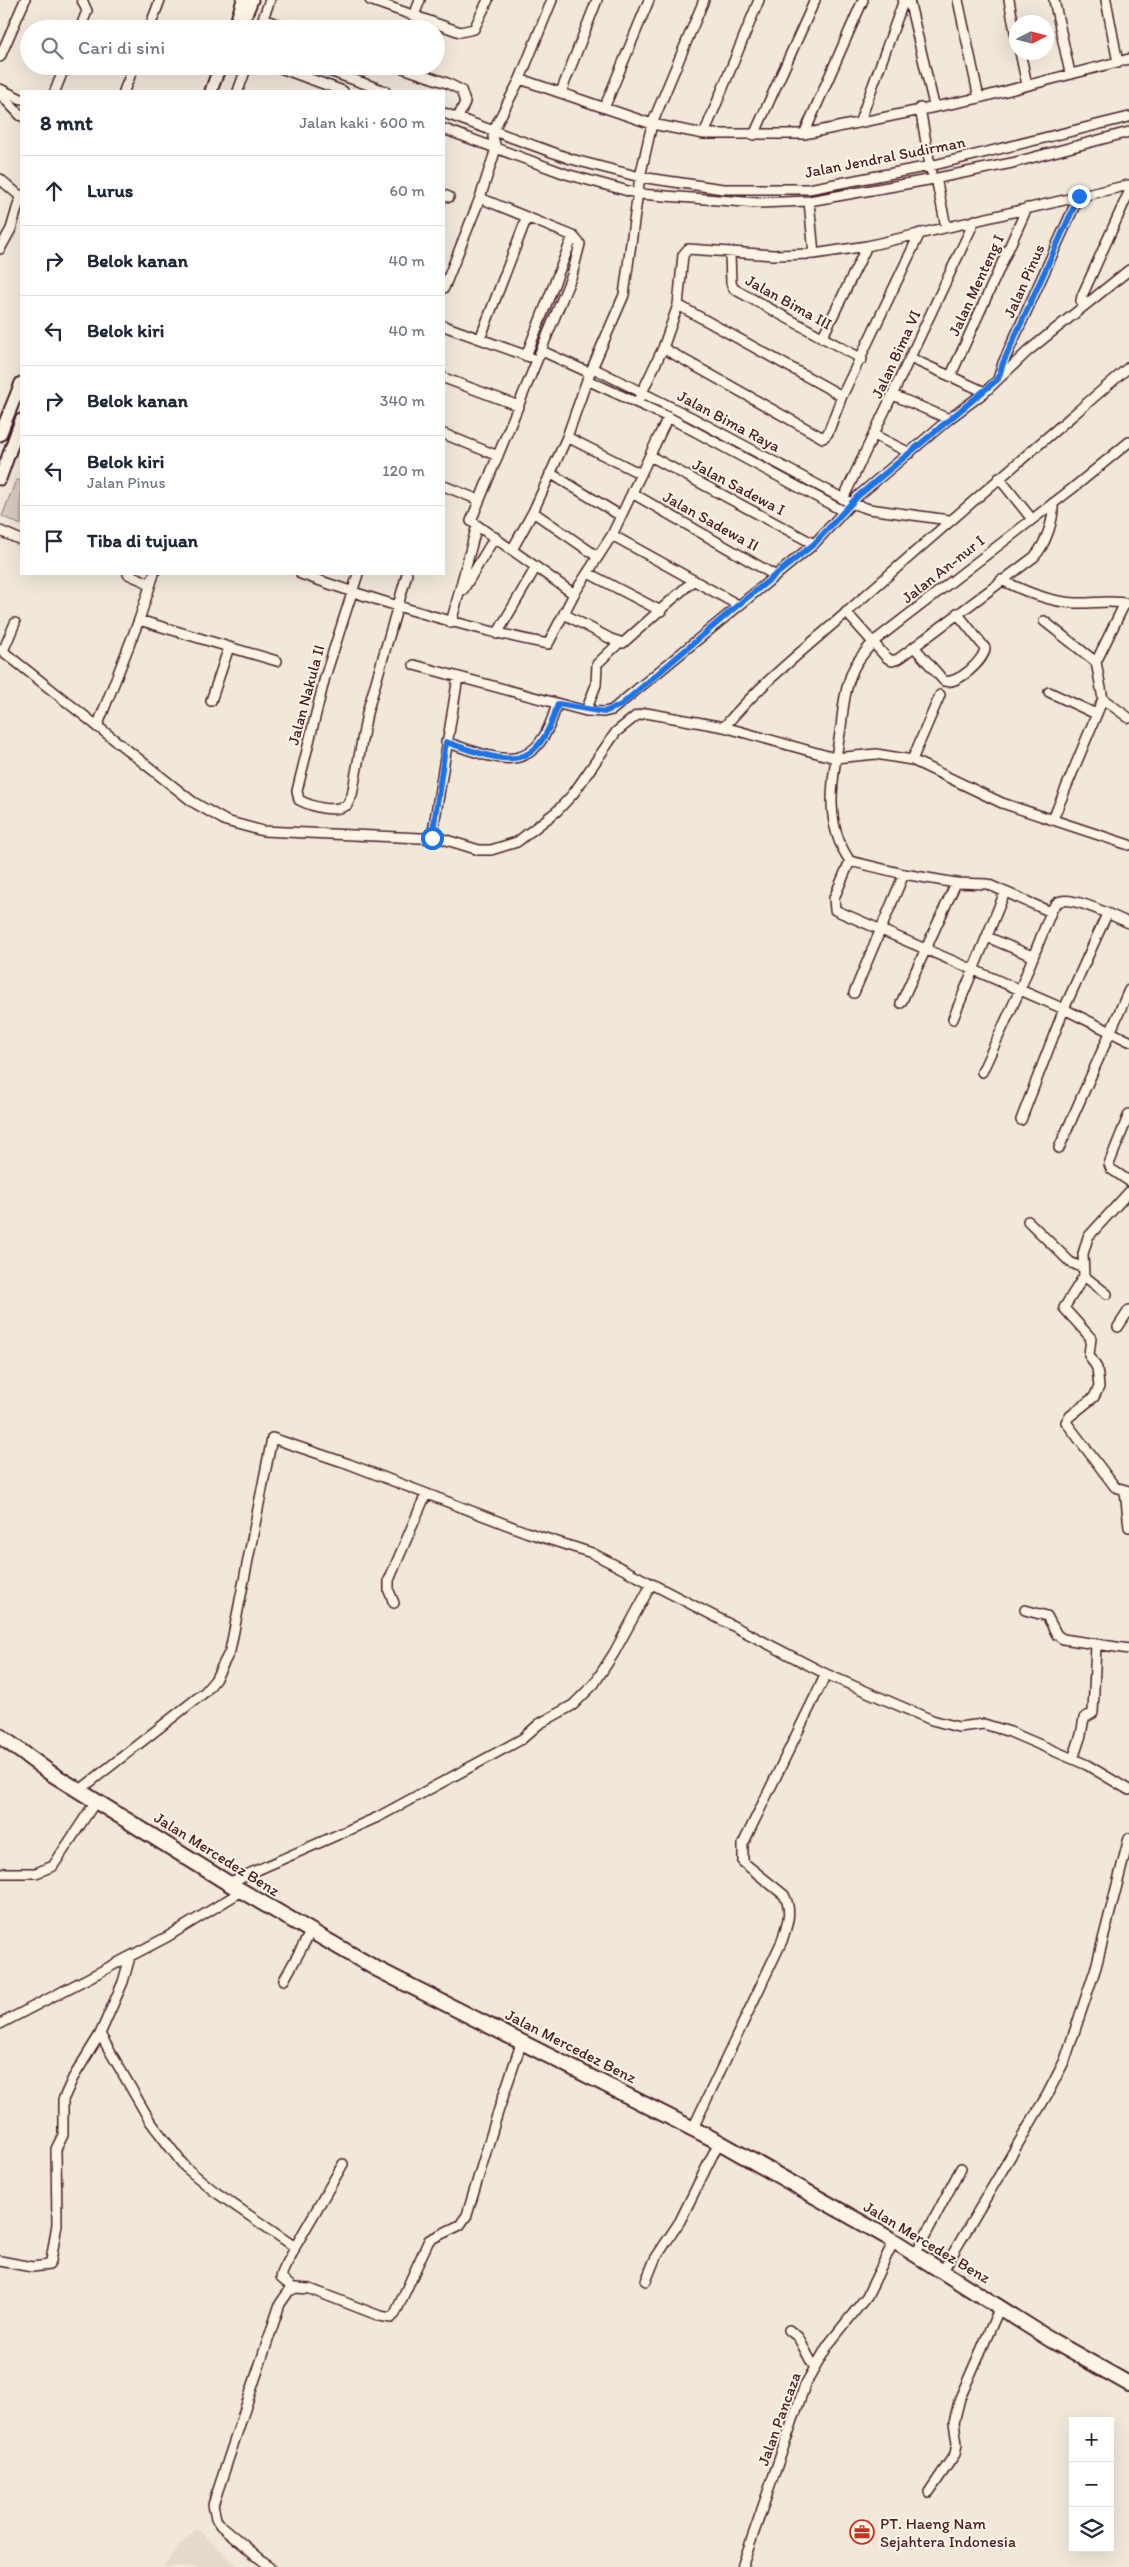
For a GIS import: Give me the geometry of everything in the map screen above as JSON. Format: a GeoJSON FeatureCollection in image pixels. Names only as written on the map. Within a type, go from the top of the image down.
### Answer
{"type":"FeatureCollection","features":[{"type":"Feature","properties":{"kind":"main road","name":"Jalan Mercedez Benz"},"geometry":{"type":"LineString","coordinates":[[0,1736],[49,1772],[228,1883],[375,1968],[694,2128],[894,2241],[1051,2340],[1129,2384]]}},
{"type":"Feature","properties":{"kind":"street"},"geometry":{"type":"LineString","coordinates":[[0,58],[25,0]]}},
{"type":"Feature","properties":{"kind":"street"},"geometry":{"type":"LineString","coordinates":[[82,0],[87,11],[84,20]]}},
{"type":"Feature","properties":{"kind":"street"},"geometry":{"type":"LineString","coordinates":[[152,20],[160,0]]}},
{"type":"Feature","properties":{"kind":"street"},"geometry":{"type":"LineString","coordinates":[[237,20],[243,0]]}},
{"type":"Feature","properties":{"kind":"street"},"geometry":{"type":"LineString","coordinates":[[244,20],[252,0]]}},
{"type":"Feature","properties":{"kind":"street"},"geometry":{"type":"LineString","coordinates":[[263,19],[270,0]]}},
{"type":"Feature","properties":{"kind":"street"},"geometry":{"type":"LineString","coordinates":[[370,0],[426,20]]}},
{"type":"Feature","properties":{"kind":"street"},"geometry":{"type":"LineString","coordinates":[[414,16],[420,0]]}},
{"type":"Feature","properties":{"kind":"street"},"geometry":{"type":"LineString","coordinates":[[445,27],[460,32],[467,31],[478,25],[488,0]]}},
{"type":"Feature","properties":{"kind":"street"},"geometry":{"type":"LineString","coordinates":[[445,286],[480,198],[496,148],[493,137],[494,129],[520,79],[552,0]]}},
{"type":"Feature","properties":{"kind":"street"},"geometry":{"type":"LineString","coordinates":[[561,92],[597,0]]}},
{"type":"Feature","properties":{"kind":"street"},"geometry":{"type":"LineString","coordinates":[[605,106],[649,0]]}},
{"type":"Feature","properties":{"kind":"street"},"geometry":{"type":"LineString","coordinates":[[512,548],[533,512],[567,437],[590,374],[620,307],[628,283],[640,177],[652,124],[704,0]]}},
{"type":"Feature","properties":{"kind":"street"},"geometry":{"type":"LineString","coordinates":[[704,134],[758,0]]}},
{"type":"Feature","properties":{"kind":"street"},"geometry":{"type":"LineString","coordinates":[[754,135],[815,0]]}},
{"type":"Feature","properties":{"kind":"street"},"geometry":{"type":"LineString","coordinates":[[804,134],[864,0]]}},
{"type":"Feature","properties":{"kind":"street"},"geometry":{"type":"LineString","coordinates":[[860,121],[904,0]]}},
{"type":"Feature","properties":{"kind":"street"},"geometry":{"type":"LineString","coordinates":[[909,0],[934,105]]}},
{"type":"Feature","properties":{"kind":"street"},"geometry":{"type":"LineString","coordinates":[[958,0],[979,98]]}},
{"type":"Feature","properties":{"kind":"street"},"geometry":{"type":"LineString","coordinates":[[1009,0],[1012,15]]}},
{"type":"Feature","properties":{"kind":"street"},"geometry":{"type":"LineString","coordinates":[[1054,0],[1070,73]]}},
{"type":"Feature","properties":{"kind":"street"},"geometry":{"type":"LineString","coordinates":[[1106,0],[1118,63]]}},
{"type":"Feature","properties":{"kind":"street"},"geometry":{"type":"LineString","coordinates":[[520,79],[605,106],[652,124],[704,134],[804,134],[934,105],[979,98],[1129,59]]}},
{"type":"Feature","properties":{"kind":"street"},"geometry":{"type":"LineString","coordinates":[[1022,60],[1027,85]]}},
{"type":"Feature","properties":{"kind":"street"},"geometry":{"type":"LineString","coordinates":[[54,90],[61,75]]}},
{"type":"Feature","properties":{"kind":"street"},"geometry":{"type":"LineString","coordinates":[[124,90],[130,75]]}},
{"type":"Feature","properties":{"kind":"street"},"geometry":{"type":"LineString","coordinates":[[210,90],[216,75]]}},
{"type":"Feature","properties":{"kind":"street"},"geometry":{"type":"LineString","coordinates":[[238,90],[244,75]]}},
{"type":"Feature","properties":{"kind":"street"},"geometry":{"type":"LineString","coordinates":[[299,75],[340,90]]}},
{"type":"Feature","properties":{"kind":"street"},"geometry":{"type":"LineString","coordinates":[[341,75],[382,90]]}},
{"type":"Feature","properties":{"kind":"street"},"geometry":{"type":"LineString","coordinates":[[424,75],[453,85],[461,90],[465,102],[458,118]]}},
{"type":"Feature","properties":{"kind":"street"},"geometry":{"type":"LineString","coordinates":[[0,88],[20,98]]}},
{"type":"Feature","properties":{"kind":"street"},"geometry":{"type":"LineString","coordinates":[[0,94],[20,115]]}},
{"type":"Feature","properties":{"kind":"street"},"geometry":{"type":"LineString","coordinates":[[920,108],[930,166],[946,227]]}},
{"type":"Feature","properties":{"kind":"street","name":"Jalan Jendral Sudirman"},"geometry":{"type":"LineString","coordinates":[[445,113],[494,129],[571,159],[640,177],[723,189],[809,189],[930,166],[1129,117]]}},
{"type":"Feature","properties":{"kind":"street","name":"Jalan Jendral Sudirman"},"geometry":{"type":"LineString","coordinates":[[445,128],[566,174],[639,194],[724,202],[809,201],[1012,162],[1129,132]]}},
{"type":"Feature","properties":{"kind":"street"},"geometry":{"type":"LineString","coordinates":[[1008,146],[1012,162]]}},
{"type":"Feature","properties":{"kind":"street"},"geometry":{"type":"LineString","coordinates":[[0,179],[20,195]]}},
{"type":"Feature","properties":{"kind":"street"},"geometry":{"type":"LineString","coordinates":[[637,403],[643,394],[678,305],[683,255],[686,250],[814,254],[867,246],[1129,185]]}},
{"type":"Feature","properties":{"kind":"street"},"geometry":{"type":"LineString","coordinates":[[1084,305],[1081,301],[1082,296],[1129,192]]}},
{"type":"Feature","properties":{"kind":"street","name":"Jalan Pinus"},"geometry":{"type":"LineString","coordinates":[[998,379],[1003,363],[1079,196]]}},
{"type":"Feature","properties":{"kind":"street"},"geometry":{"type":"LineString","coordinates":[[480,198],[572,236],[580,244],[579,253],[540,355],[471,520],[574,594]]}},
{"type":"Feature","properties":{"kind":"street"},"geometry":{"type":"LineString","coordinates":[[0,249],[11,229],[20,199]]}},
{"type":"Feature","properties":{"kind":"street"},"geometry":{"type":"LineString","coordinates":[[809,201],[814,254]]}},
{"type":"Feature","properties":{"kind":"street","name":"Jalan Menteng I"},"geometry":{"type":"LineString","coordinates":[[951,375],[1028,208]]}},
{"type":"Feature","properties":{"kind":"street"},"geometry":{"type":"LineString","coordinates":[[480,339],[527,217]]}},
{"type":"Feature","properties":{"kind":"street","name":"Jalan Bima VI"},"geometry":{"type":"LineString","coordinates":[[847,501],[874,436],[975,220]]}},
{"type":"Feature","properties":{"kind":"street"},"geometry":{"type":"LineString","coordinates":[[662,348],[822,438],[828,433],[842,396],[862,359],[920,234]]}},
{"type":"Feature","properties":{"kind":"street"},"geometry":{"type":"LineString","coordinates":[[526,356],[572,236]]}},
{"type":"Feature","properties":{"kind":"street"},"geometry":{"type":"LineString","coordinates":[[822,338],[867,246]]}},
{"type":"Feature","properties":{"kind":"street","name":"Jalan Bima III"},"geometry":{"type":"LineString","coordinates":[[730,252],[731,283],[734,289],[862,359]]}},
{"type":"Feature","properties":{"kind":"street"},"geometry":{"type":"LineString","coordinates":[[414,665],[586,711],[604,712],[621,705],[738,605],[814,544],[843,511],[847,501],[985,392],[1028,351],[1129,270]]}},
{"type":"Feature","properties":{"kind":"street"},"geometry":{"type":"LineString","coordinates":[[678,305],[842,396]]}},
{"type":"Feature","properties":{"kind":"street"},"geometry":{"type":"LineString","coordinates":[[445,326],[526,356],[540,355],[590,374]]}},
{"type":"Feature","properties":{"kind":"street"},"geometry":{"type":"LineString","coordinates":[[910,358],[985,392]]}},
{"type":"Feature","properties":{"kind":"street"},"geometry":{"type":"LineString","coordinates":[[724,727],[764,682],[949,520],[1129,367]]}},
{"type":"Feature","properties":{"kind":"street","name":"Jalan Bima Raya"},"geometry":{"type":"LineString","coordinates":[[590,374],[643,394],[691,417],[847,501],[869,509],[949,520]]}},
{"type":"Feature","properties":{"kind":"street","name":"Jalan Bima Raya"},"geometry":{"type":"LineString","coordinates":[[590,374],[637,403],[668,416],[843,511]]}},
{"type":"Feature","properties":{"kind":"street"},"geometry":{"type":"LineString","coordinates":[[445,378],[519,406]]}},
{"type":"Feature","properties":{"kind":"street"},"geometry":{"type":"LineString","coordinates":[[0,435],[16,406],[20,388]]}},
{"type":"Feature","properties":{"kind":"street"},"geometry":{"type":"LineString","coordinates":[[893,395],[949,419]]}},
{"type":"Feature","properties":{"kind":"street"},"geometry":{"type":"LineString","coordinates":[[305,575],[397,607],[451,623],[548,644],[574,594],[612,536],[668,416]]}},
{"type":"Feature","properties":{"kind":"street"},"geometry":{"type":"LineString","coordinates":[[0,479],[20,423]]}},
{"type":"Feature","properties":{"kind":"street"},"geometry":{"type":"LineString","coordinates":[[445,434],[498,456]]}},
{"type":"Feature","properties":{"kind":"street"},"geometry":{"type":"LineString","coordinates":[[874,436],[910,453]]}},
{"type":"Feature","properties":{"kind":"street"},"geometry":{"type":"LineString","coordinates":[[567,437],[641,474]]}},
{"type":"Feature","properties":{"kind":"street","name":"Jalan An-nur I"},"geometry":{"type":"LineString","coordinates":[[850,860],[838,839],[832,813],[835,758],[853,668],[872,642],[1129,442]]}},
{"type":"Feature","properties":{"kind":"street","name":"Jalan Sadewa I"},"geometry":{"type":"LineString","coordinates":[[650,456],[814,544]]}},
{"type":"Feature","properties":{"kind":"street"},"geometry":{"type":"LineString","coordinates":[[550,473],[621,516]]}},
{"type":"Feature","properties":{"kind":"street"},"geometry":{"type":"LineString","coordinates":[[999,478],[1031,518]]}},
{"type":"Feature","properties":{"kind":"street"},"geometry":{"type":"LineString","coordinates":[[445,486],[478,500]]}},
{"type":"Feature","properties":{"kind":"street","name":"Jalan Sadewa II"},"geometry":{"type":"LineString","coordinates":[[632,493],[776,576]]}},
{"type":"Feature","properties":{"kind":"street"},"geometry":{"type":"LineString","coordinates":[[846,612],[872,642],[892,661],[898,659],[1038,553],[1052,518],[1053,503]]}},
{"type":"Feature","properties":{"kind":"street"},"geometry":{"type":"LineString","coordinates":[[533,512],[598,557]]}},
{"type":"Feature","properties":{"kind":"street"},"geometry":{"type":"LineString","coordinates":[[451,623],[477,525]]}},
{"type":"Feature","properties":{"kind":"street"},"geometry":{"type":"LineString","coordinates":[[0,531],[20,540]]}},
{"type":"Feature","properties":{"kind":"street"},"geometry":{"type":"LineString","coordinates":[[612,536],[738,605]]}},
{"type":"Feature","properties":{"kind":"street"},"geometry":{"type":"LineString","coordinates":[[458,599],[495,537]]}},
{"type":"Feature","properties":{"kind":"street"},"geometry":{"type":"LineString","coordinates":[[497,634],[536,567]]}},
{"type":"Feature","properties":{"kind":"street"},"geometry":{"type":"LineString","coordinates":[[588,574],[660,612]]}},
{"type":"Feature","properties":{"kind":"street"},"geometry":{"type":"LineString","coordinates":[[130,575],[150,584]]}},
{"type":"Feature","properties":{"kind":"street"},"geometry":{"type":"LineString","coordinates":[[97,727],[139,620],[154,575]]}},
{"type":"Feature","properties":{"kind":"street"},"geometry":{"type":"LineString","coordinates":[[352,592],[358,575]]}},
{"type":"Feature","properties":{"kind":"street"},"geometry":{"type":"LineString","coordinates":[[397,607],[407,575]]}},
{"type":"Feature","properties":{"kind":"street"},"geometry":{"type":"LineString","coordinates":[[586,711],[596,685],[597,664],[619,643],[629,640],[694,580]]}},
{"type":"Feature","properties":{"kind":"street"},"geometry":{"type":"LineString","coordinates":[[1001,580],[1028,592],[1063,602],[1116,601],[1127,604],[1096,662]]}},
{"type":"Feature","properties":{"kind":"street","name":"Jalan Nakula II"},"geometry":{"type":"LineString","coordinates":[[352,592],[334,646],[307,744],[297,795],[299,800],[304,803],[336,810],[349,802],[367,713],[397,607]]}},
{"type":"Feature","properties":{"kind":"street"},"geometry":{"type":"LineString","coordinates":[[915,648],[944,680],[953,681],[962,676],[983,656],[985,648],[957,613]]}},
{"type":"Feature","properties":{"kind":"street"},"geometry":{"type":"LineString","coordinates":[[564,614],[619,643]]}},
{"type":"Feature","properties":{"kind":"street"},"geometry":{"type":"LineString","coordinates":[[1119,618],[1129,622]]}},
{"type":"Feature","properties":{"kind":"street"},"geometry":{"type":"LineString","coordinates":[[139,620],[276,661]]}},
{"type":"Feature","properties":{"kind":"street"},"geometry":{"type":"LineString","coordinates":[[1044,621],[1096,662],[1104,699],[1096,714],[1054,819]]}},
{"type":"Feature","properties":{"kind":"street"},"geometry":{"type":"LineString","coordinates":[[15,622],[1,650],[187,798],[216,817],[236,825],[277,832],[432,838],[485,850],[508,846],[517,842],[557,811],[573,794],[616,732],[636,716],[646,713],[724,727],[835,758],[876,754],[912,760],[993,800],[1025,812],[1054,819],[1129,844]]}},
{"type":"Feature","properties":{"kind":"street"},"geometry":{"type":"LineString","coordinates":[[211,701],[228,647]]}},
{"type":"Feature","properties":{"kind":"street"},"geometry":{"type":"LineString","coordinates":[[432,838],[458,677]]}},
{"type":"Feature","properties":{"kind":"street"},"geometry":{"type":"LineString","coordinates":[[1048,692],[1096,714]]}},
{"type":"Feature","properties":{"kind":"street"},"geometry":{"type":"LineString","coordinates":[[912,760],[940,694]]}},
{"type":"Feature","properties":{"kind":"street"},"geometry":{"type":"LineString","coordinates":[[1104,699],[1129,718]]}},
{"type":"Feature","properties":{"kind":"street"},"geometry":{"type":"LineString","coordinates":[[446,742],[484,755],[502,759],[519,759],[538,746],[550,726],[558,704]]}},
{"type":"Feature","properties":{"kind":"street"},"geometry":{"type":"LineString","coordinates":[[1051,912],[987,884],[956,883],[904,874],[850,860],[835,896],[834,908],[1019,992],[1064,1009],[1129,1041]]}},
{"type":"Feature","properties":{"kind":"street"},"geometry":{"type":"LineString","coordinates":[[854,993],[904,874]]}},
{"type":"Feature","properties":{"kind":"street"},"geometry":{"type":"LineString","coordinates":[[901,1003],[956,883]]}},
{"type":"Feature","properties":{"kind":"street"},"geometry":{"type":"LineString","coordinates":[[953,1020],[1005,892]]}},
{"type":"Feature","properties":{"kind":"street"},"geometry":{"type":"LineString","coordinates":[[982,1072],[1019,992],[1051,912],[1057,903],[1064,900],[1129,923]]}},
{"type":"Feature","properties":{"kind":"street"},"geometry":{"type":"LineString","coordinates":[[1021,1120],[1064,1009],[1107,914]]}},
{"type":"Feature","properties":{"kind":"street"},"geometry":{"type":"LineString","coordinates":[[987,937],[1032,956]]}},
{"type":"Feature","properties":{"kind":"street"},"geometry":{"type":"LineString","coordinates":[[1059,1148],[1129,990]]}},
{"type":"Feature","properties":{"kind":"street"},"geometry":{"type":"LineString","coordinates":[[1129,1114],[1109,1164],[1111,1170],[1129,1181]]}},
{"type":"Feature","properties":{"kind":"street"},"geometry":{"type":"LineString","coordinates":[[1129,1192],[1088,1237],[1083,1272],[1064,1308],[1091,1338],[1089,1355],[1097,1368],[1100,1383],[1094,1397],[1068,1417],[1066,1422],[1115,1487],[1127,1491],[1129,1527]]}},
{"type":"Feature","properties":{"kind":"street"},"geometry":{"type":"LineString","coordinates":[[1028,1221],[1070,1262],[1108,1294]]}},
{"type":"Feature","properties":{"kind":"street"},"geometry":{"type":"LineString","coordinates":[[1118,1327],[1129,1310]]}},
{"type":"Feature","properties":{"kind":"street"},"geometry":{"type":"LineString","coordinates":[[80,1790],[205,1692],[224,1666],[230,1651],[272,1438],[526,1532],[592,1553],[638,1575],[651,1585],[826,1674],[932,1720],[958,1727],[993,1726],[1073,1759],[1129,1790]]}},
{"type":"Feature","properties":{"kind":"street"},"geometry":{"type":"LineString","coordinates":[[394,1603],[389,1591],[389,1580],[426,1494]]}},
{"type":"Feature","properties":{"kind":"street"},"geometry":{"type":"LineString","coordinates":[[228,1883],[378,1817],[522,1739],[539,1724],[573,1705],[594,1684],[604,1669],[651,1585]]}},
{"type":"Feature","properties":{"kind":"street"},"geometry":{"type":"LineString","coordinates":[[1025,1610],[1047,1616],[1060,1637],[1129,1649]]}},
{"type":"Feature","properties":{"kind":"street"},"geometry":{"type":"LineString","coordinates":[[1073,1759],[1081,1735],[1084,1718],[1093,1714],[1096,1644]]}},
{"type":"Feature","properties":{"kind":"street"},"geometry":{"type":"LineString","coordinates":[[694,2128],[782,1941],[788,1918],[788,1901],[784,1895],[743,1862],[743,1844],[826,1674]]}},
{"type":"Feature","properties":{"kind":"street"},"geometry":{"type":"LineString","coordinates":[[0,1873],[36,1873],[53,1866],[96,1801]]}},
{"type":"Feature","properties":{"kind":"street"},"geometry":{"type":"LineString","coordinates":[[942,2272],[1047,2095],[1065,2060],[1096,1967],[1126,1859],[1129,1838]]}},
{"type":"Feature","properties":{"kind":"street"},"geometry":{"type":"LineString","coordinates":[[0,2024],[130,1957],[242,1891]]}},
{"type":"Feature","properties":{"kind":"street"},"geometry":{"type":"LineString","coordinates":[[284,1980],[311,1931]]}},
{"type":"Feature","properties":{"kind":"street"},"geometry":{"type":"LineString","coordinates":[[0,2261],[38,2267],[49,2264],[52,2261],[57,2224],[56,2149],[63,2135],[63,2100],[73,2078],[100,2034],[123,1982],[130,1957]]}},
{"type":"Feature","properties":{"kind":"street"},"geometry":{"type":"LineString","coordinates":[[100,2034],[150,2121],[184,2167],[214,2191],[296,2247]]}},
{"type":"Feature","properties":{"kind":"street"},"geometry":{"type":"LineString","coordinates":[[343,2164],[281,2277],[293,2288],[310,2289],[380,2316],[391,2318],[395,2314],[430,2240],[460,2225],[467,2215],[500,2105],[522,2041]]}},
{"type":"Feature","properties":{"kind":"street"},"geometry":{"type":"LineString","coordinates":[[646,2281],[655,2259],[680,2221],[719,2142]]}},
{"type":"Feature","properties":{"kind":"street"},"geometry":{"type":"LineString","coordinates":[[915,2255],[961,2168]]}},
{"type":"Feature","properties":{"kind":"street","name":"Jalan Pancaza"},"geometry":{"type":"LineString","coordinates":[[742,2567],[798,2403],[814,2367],[845,2322],[867,2296],[894,2241]]}},
{"type":"Feature","properties":{"kind":"street"},"geometry":{"type":"LineString","coordinates":[[270,2567],[221,2526],[216,2519],[213,2505],[280,2304],[293,2288]]}},
{"type":"Feature","properties":{"kind":"street"},"geometry":{"type":"LineString","coordinates":[[929,2492],[955,2454],[957,2444],[954,2422],[960,2398],[1000,2307]]}},
{"type":"Feature","properties":{"kind":"street"},"geometry":{"type":"LineString","coordinates":[[790,2330],[798,2338],[814,2367]]}},
{"type":"Feature","properties":{"kind":"shaded area"},"geometry":{"type":"Polygon","coordinates":[[[16,480],[20,481],[20,525],[2,516],[16,480]]]}},
{"type":"Feature","properties":{"kind":"shaded area"},"geometry":{"type":"Polygon","coordinates":[[[196,2528],[239,2567],[162,2567],[196,2528]]]}},
{"type":"Feature","properties":{"kind":"place","name":"PT. Haeng Nam Sejahtera Indonesia"},"geometry":{"type":"Point","coordinates":[862,2532]}},
{"type":"Feature","properties":{"kind":"route"},"geometry":{"type":"LineString","coordinates":[[432,838],[446,742],[484,755],[510,760],[519,759],[532,752],[538,746],[550,726],[558,704],[594,712],[612,710],[621,705],[738,605],[814,544],[858,496],[949,419],[985,392],[998,379],[1003,363],[1079,196]]}}]}
